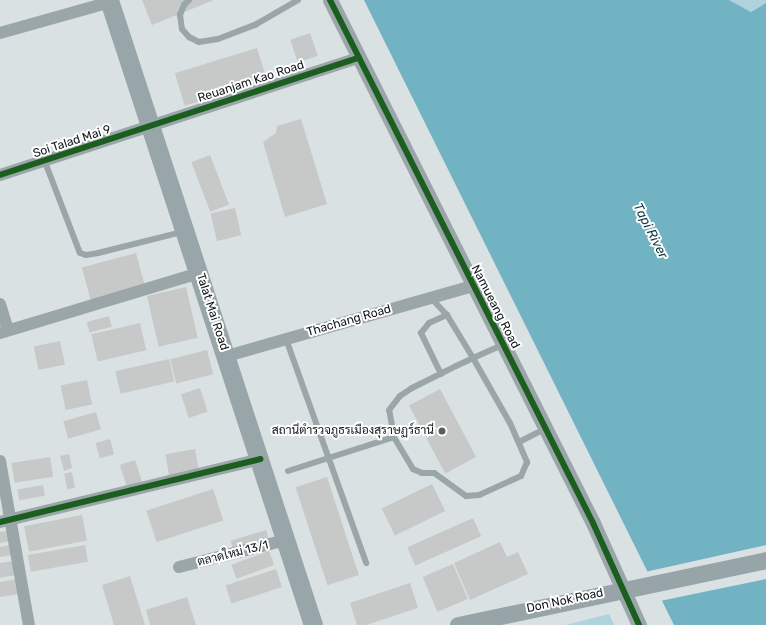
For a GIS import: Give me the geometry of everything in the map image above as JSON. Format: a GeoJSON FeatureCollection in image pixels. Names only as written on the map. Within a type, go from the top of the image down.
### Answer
{"type":"FeatureCollection","features":[{"type":"Feature","properties":{"kind":"main road","name":"Talat Mai Road"},"geometry":{"type":"LineString","coordinates":[[110,1],[227,356],[313,625]]}},
{"type":"Feature","properties":{"kind":"main road","name":"Don Nok Road"},"geometry":{"type":"LineString","coordinates":[[458,625],[535,607],[766,560]]}},
{"type":"Feature","properties":{"kind":"street","name":"Namueang Road"},"geometry":{"type":"LineString","coordinates":[[330,0],[472,286],[593,523],[639,625]]}},
{"type":"Feature","properties":{"kind":"street"},"geometry":{"type":"LineString","coordinates":[[0,33],[110,1]]}},
{"type":"Feature","properties":{"kind":"street","name":"Reuanjam Kao Road"},"geometry":{"type":"LineString","coordinates":[[151,127],[358,58]]}},
{"type":"Feature","properties":{"kind":"street","name":"Soi Talad Mai 9"},"geometry":{"type":"LineString","coordinates":[[0,175],[45,162],[151,127]]}},
{"type":"Feature","properties":{"kind":"street"},"geometry":{"type":"LineString","coordinates":[[0,304],[4,332],[199,273]]}},
{"type":"Feature","properties":{"kind":"street","name":"Thachang Road"},"geometry":{"type":"LineString","coordinates":[[227,356],[472,286]]}},
{"type":"Feature","properties":{"kind":"street"},"geometry":{"type":"LineString","coordinates":[[6,520],[260,459]]}},
{"type":"Feature","properties":{"kind":"street"},"geometry":{"type":"LineString","coordinates":[[0,461],[6,520],[29,625]]}},
{"type":"Feature","properties":{"kind":"street","name":"ตลาดใหม่ 13/1"},"geometry":{"type":"LineString","coordinates":[[179,567],[286,540]]}},
{"type":"Feature","properties":{"kind":"lane"},"geometry":{"type":"LineString","coordinates":[[189,0],[184,5],[180,15],[182,29],[190,37],[199,42],[218,39],[255,25],[298,0]]}},
{"type":"Feature","properties":{"kind":"lane"},"geometry":{"type":"LineString","coordinates":[[45,162],[80,253],[86,255],[98,253],[186,232]]}},
{"type":"Feature","properties":{"kind":"lane"},"geometry":{"type":"LineString","coordinates":[[431,298],[447,315],[473,358],[519,442],[527,462],[521,476],[479,495],[466,496],[434,473],[422,473],[413,468],[394,437],[390,416],[393,403],[400,396],[441,374],[473,358],[502,345]]}},
{"type":"Feature","properties":{"kind":"lane"},"geometry":{"type":"LineString","coordinates":[[441,374],[421,332],[429,323],[447,315]]}},
{"type":"Feature","properties":{"kind":"lane"},"geometry":{"type":"LineString","coordinates":[[286,339],[366,563]]}},
{"type":"Feature","properties":{"kind":"lane"},"geometry":{"type":"LineString","coordinates":[[519,442],[545,429]]}},
{"type":"Feature","properties":{"kind":"lane"},"geometry":{"type":"LineString","coordinates":[[288,471],[330,459],[394,437]]}},
{"type":"Feature","properties":{"kind":"shaded area"},"geometry":{"type":"Polygon","coordinates":[[[729,0],[766,0],[766,3],[751,12],[729,0]]]}},
{"type":"Feature","properties":{"kind":"shaded area"},"geometry":{"type":"Polygon","coordinates":[[[609,614],[614,625],[566,625],[609,614]]]}},
{"type":"Feature","properties":{"kind":"water","name":"Tapi River"},"geometry":{"type":"Polygon","coordinates":[[[364,0],[729,0],[751,12],[766,3],[766,625],[674,625],[364,0]]]}},
{"type":"Feature","properties":{"kind":"pier"},"geometry":{"type":"Polygon","coordinates":[[[766,545],[766,579],[660,601],[645,572],[766,545]]]}},
{"type":"Feature","properties":{"kind":"building"},"geometry":{"type":"Polygon","coordinates":[[[142,0],[214,0],[152,25],[142,0]]]}},
{"type":"Feature","properties":{"kind":"building"},"geometry":{"type":"Polygon","coordinates":[[[310,33],[318,56],[298,63],[290,40],[310,33]]]}},
{"type":"Feature","properties":{"kind":"building"},"geometry":{"type":"Polygon","coordinates":[[[257,48],[267,81],[185,106],[175,73],[257,48]]]}},
{"type":"Feature","properties":{"kind":"building"},"geometry":{"type":"Polygon","coordinates":[[[301,119],[327,204],[285,217],[263,142],[276,133],[277,126],[301,119]]]}},
{"type":"Feature","properties":{"kind":"building"},"geometry":{"type":"Polygon","coordinates":[[[210,155],[229,204],[210,212],[191,162],[210,155]]]}},
{"type":"Feature","properties":{"kind":"building"},"geometry":{"type":"Polygon","coordinates":[[[235,208],[241,235],[217,241],[211,214],[235,208]]]}},
{"type":"Feature","properties":{"kind":"building"},"geometry":{"type":"Polygon","coordinates":[[[136,253],[145,286],[91,300],[82,267],[136,253]]]}},
{"type":"Feature","properties":{"kind":"building"},"geometry":{"type":"Polygon","coordinates":[[[186,287],[198,338],[159,347],[147,296],[186,287]]]}},
{"type":"Feature","properties":{"kind":"building"},"geometry":{"type":"Polygon","coordinates":[[[109,316],[112,327],[90,333],[87,322],[109,316]]]}},
{"type":"Feature","properties":{"kind":"building"},"geometry":{"type":"Polygon","coordinates":[[[140,323],[146,350],[98,362],[91,334],[140,323]]]}},
{"type":"Feature","properties":{"kind":"building"},"geometry":{"type":"Polygon","coordinates":[[[60,341],[65,364],[39,370],[34,347],[60,341]]]}},
{"type":"Feature","properties":{"kind":"building"},"geometry":{"type":"Polygon","coordinates":[[[207,350],[213,374],[176,383],[170,359],[207,350]]]}},
{"type":"Feature","properties":{"kind":"building"},"geometry":{"type":"Polygon","coordinates":[[[169,359],[174,381],[121,394],[115,371],[169,359]]]}},
{"type":"Feature","properties":{"kind":"building"},"geometry":{"type":"Polygon","coordinates":[[[87,380],[92,404],[66,410],[61,386],[87,380]]]}},
{"type":"Feature","properties":{"kind":"building"},"geometry":{"type":"Polygon","coordinates":[[[200,388],[208,412],[189,418],[181,394],[200,388]]]}},
{"type":"Feature","properties":{"kind":"building","name":"สถานีตำรวจภูธรเมืองสุราษฏร์ธานี"},"geometry":{"type":"Polygon","coordinates":[[[440,389],[476,457],[445,473],[409,405],[440,389]]]}},
{"type":"Feature","properties":{"kind":"building"},"geometry":{"type":"Polygon","coordinates":[[[96,412],[101,429],[68,439],[63,421],[96,412]]]}},
{"type":"Feature","properties":{"kind":"building"},"geometry":{"type":"Polygon","coordinates":[[[110,439],[114,454],[100,458],[96,443],[110,439]]]}},
{"type":"Feature","properties":{"kind":"building"},"geometry":{"type":"Polygon","coordinates":[[[195,449],[199,471],[169,476],[165,454],[195,449]]]}},
{"type":"Feature","properties":{"kind":"building"},"geometry":{"type":"Polygon","coordinates":[[[69,454],[72,468],[64,471],[60,456],[69,454]]]}},
{"type":"Feature","properties":{"kind":"building"},"geometry":{"type":"Polygon","coordinates":[[[50,457],[53,477],[15,483],[11,463],[50,457]]]}},
{"type":"Feature","properties":{"kind":"building"},"geometry":{"type":"Polygon","coordinates":[[[135,460],[142,482],[127,487],[120,465],[135,460]]]}},
{"type":"Feature","properties":{"kind":"building"},"geometry":{"type":"Polygon","coordinates":[[[72,472],[75,488],[67,489],[64,474],[72,472]]]}},
{"type":"Feature","properties":{"kind":"building"},"geometry":{"type":"Polygon","coordinates":[[[327,477],[359,575],[327,585],[296,487],[327,477]]]}},
{"type":"Feature","properties":{"kind":"building"},"geometry":{"type":"Polygon","coordinates":[[[432,484],[445,511],[395,536],[382,509],[432,484]]]}},
{"type":"Feature","properties":{"kind":"building"},"geometry":{"type":"Polygon","coordinates":[[[43,485],[45,496],[19,500],[17,490],[43,485]]]}},
{"type":"Feature","properties":{"kind":"building"},"geometry":{"type":"Polygon","coordinates":[[[213,489],[223,520],[157,542],[146,511],[213,489]]]}},
{"type":"Feature","properties":{"kind":"building"},"geometry":{"type":"Polygon","coordinates":[[[82,515],[87,541],[29,552],[24,526],[82,515]]]}},
{"type":"Feature","properties":{"kind":"building"},"geometry":{"type":"Polygon","coordinates":[[[473,518],[481,536],[415,566],[407,547],[473,518]]]}},
{"type":"Feature","properties":{"kind":"building"},"geometry":{"type":"Polygon","coordinates":[[[266,530],[269,540],[234,550],[231,541],[266,530]]]}},
{"type":"Feature","properties":{"kind":"building"},"geometry":{"type":"Polygon","coordinates":[[[9,531],[11,541],[0,543],[0,532],[9,531]]]}},
{"type":"Feature","properties":{"kind":"building"},"geometry":{"type":"Polygon","coordinates":[[[500,542],[507,557],[518,552],[528,574],[470,600],[454,563],[500,542]]]}},
{"type":"Feature","properties":{"kind":"building"},"geometry":{"type":"Polygon","coordinates":[[[10,545],[12,555],[0,557],[0,547],[10,545]]]}},
{"type":"Feature","properties":{"kind":"building"},"geometry":{"type":"Polygon","coordinates":[[[85,545],[88,562],[31,572],[28,555],[85,545]]]}},
{"type":"Feature","properties":{"kind":"building"},"geometry":{"type":"Polygon","coordinates":[[[269,551],[274,565],[237,579],[231,565],[269,551]]]}},
{"type":"Feature","properties":{"kind":"building"},"geometry":{"type":"Polygon","coordinates":[[[14,561],[16,575],[0,578],[0,563],[14,561]]]}},
{"type":"Feature","properties":{"kind":"building"},"geometry":{"type":"Polygon","coordinates":[[[453,564],[468,599],[437,612],[423,577],[453,564]]]}},
{"type":"Feature","properties":{"kind":"building"},"geometry":{"type":"Polygon","coordinates":[[[276,569],[282,587],[231,603],[226,585],[276,569]]]}},
{"type":"Feature","properties":{"kind":"building"},"geometry":{"type":"Polygon","coordinates":[[[130,576],[145,625],[114,625],[102,585],[130,576]]]}},
{"type":"Feature","properties":{"kind":"building"},"geometry":{"type":"Polygon","coordinates":[[[17,579],[19,594],[0,597],[0,582],[17,579]]]}},
{"type":"Feature","properties":{"kind":"building"},"geometry":{"type":"Polygon","coordinates":[[[410,583],[418,608],[366,625],[357,625],[350,603],[410,583]]]}},
{"type":"Feature","properties":{"kind":"building"},"geometry":{"type":"Polygon","coordinates":[[[187,597],[196,625],[150,625],[146,610],[187,597]]]}},
{"type":"Feature","properties":{"kind":"cycle path"},"geometry":{"type":"LineString","coordinates":[[330,0],[593,523],[639,625]]}},
{"type":"Feature","properties":{"kind":"cycle path"},"geometry":{"type":"LineString","coordinates":[[0,175],[358,58]]}},
{"type":"Feature","properties":{"kind":"cycle path"},"geometry":{"type":"LineString","coordinates":[[0,522],[261,459]]}},
{"type":"Feature","properties":{"kind":"place","name":"สถานีตำรวจภูธรเมืองสุราษฏร์ธานี"},"geometry":{"type":"Point","coordinates":[442,431]}}]}
